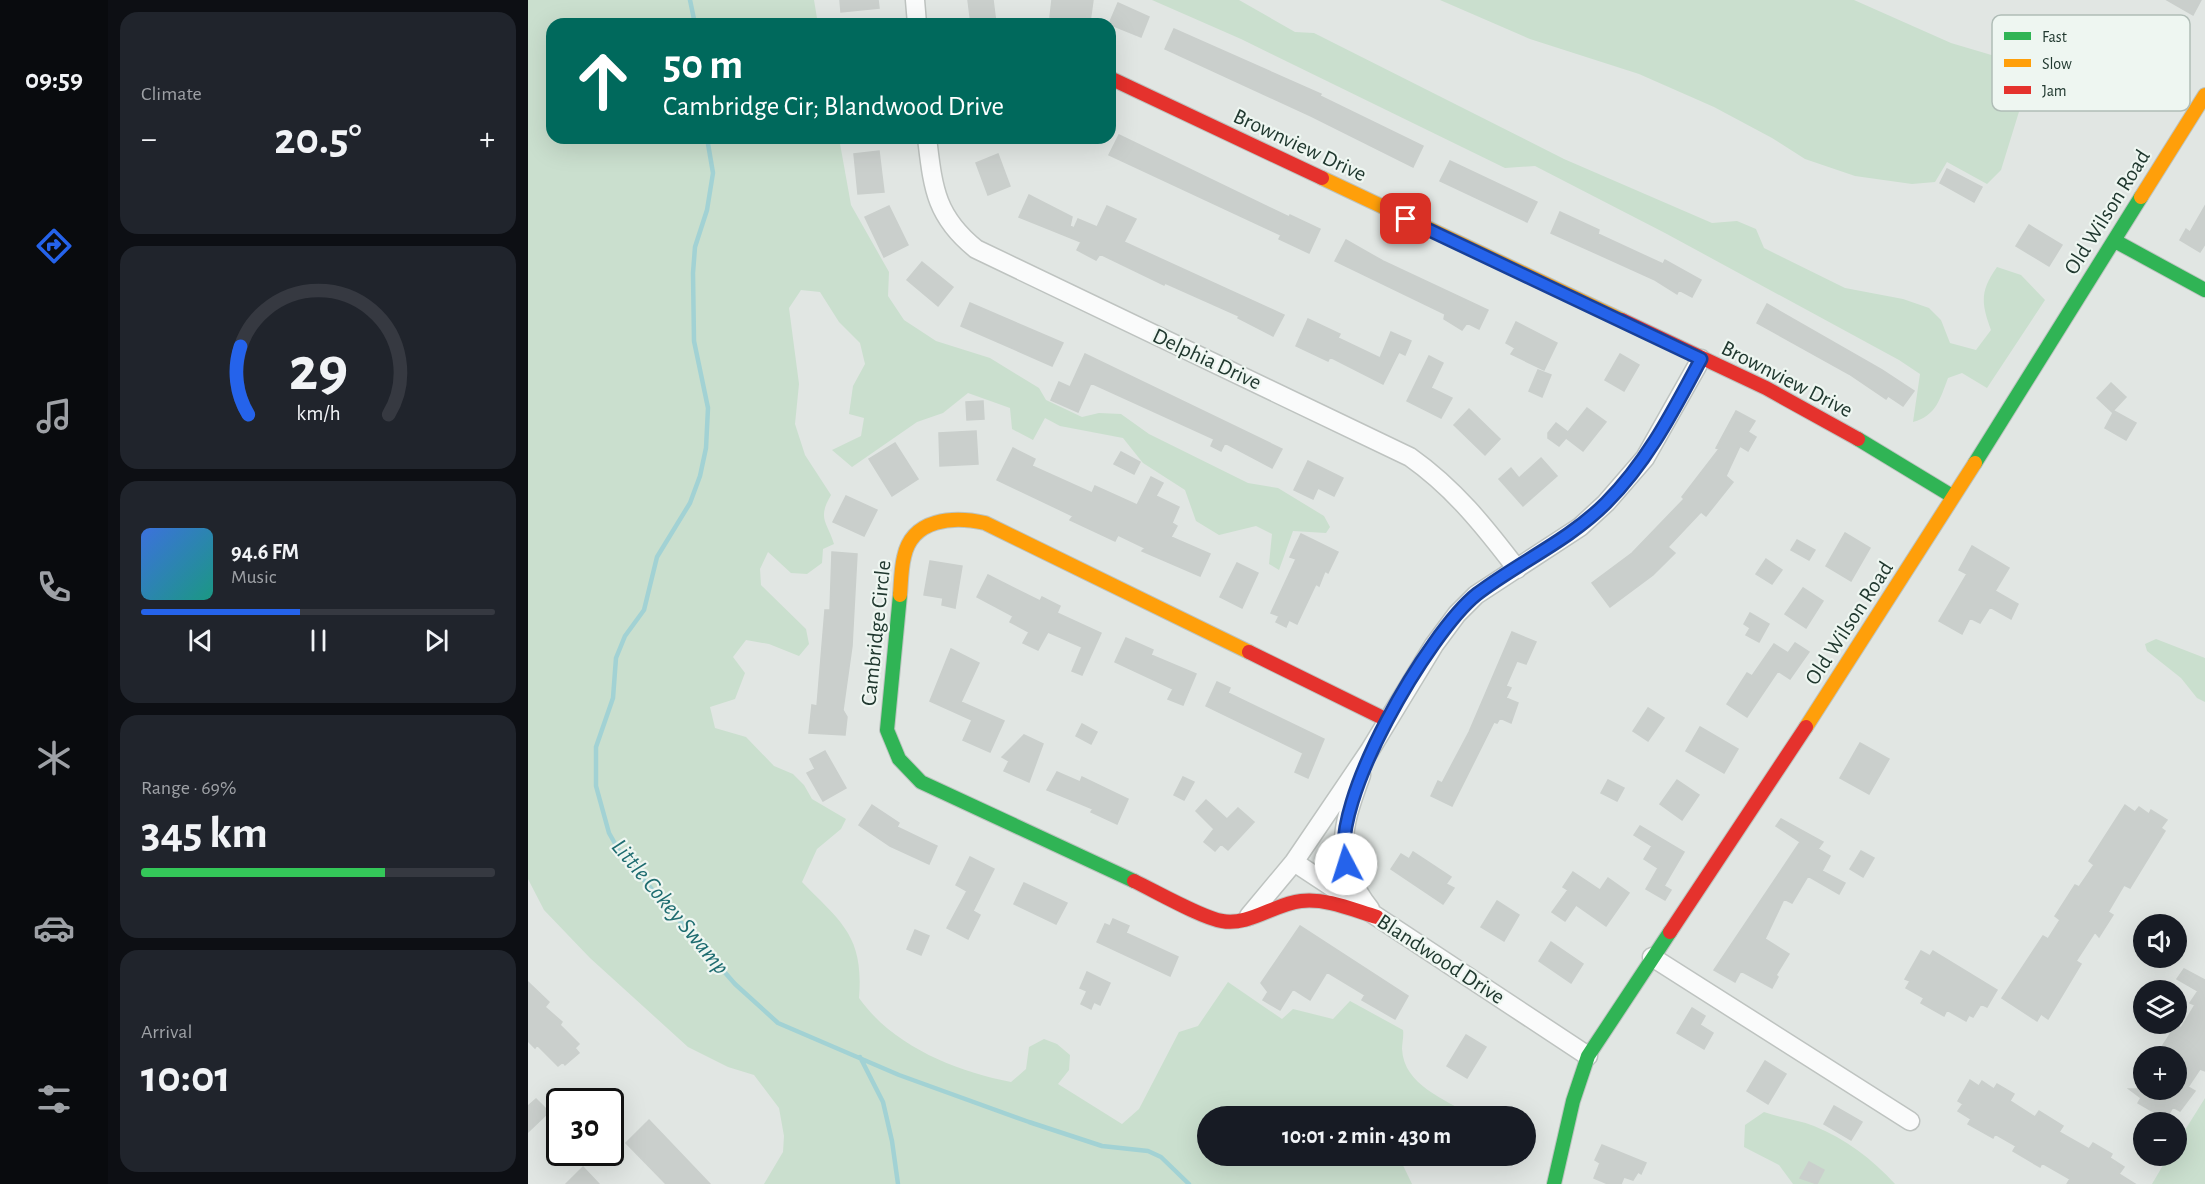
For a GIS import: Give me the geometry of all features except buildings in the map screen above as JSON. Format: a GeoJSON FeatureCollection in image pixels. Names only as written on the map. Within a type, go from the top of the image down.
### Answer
{"type":"FeatureCollection","features":[{"type":"Feature","properties":{"kind":"street"},"geometry":{"type":"LineString","coordinates":[[915,0],[916,18]]}},
{"type":"Feature","properties":{"kind":"street","name":"Brownview Drive"},"geometry":{"type":"LineString","coordinates":[[1116,81],[1766,388],[1831,422],[1952,496]]}},
{"type":"Feature","properties":{"kind":"street","name":"Old Wilson Road"},"geometry":{"type":"LineString","coordinates":[[1554,1184],[1573,1101],[1588,1056],[1870,631],[1952,496],[2205,95]]}},
{"type":"Feature","properties":{"kind":"street","name":"Delphia Drive"},"geometry":{"type":"LineString","coordinates":[[928,144],[937,200],[957,234],[976,249],[1410,457],[1437,476],[1462,501],[1517,569]]}},
{"type":"Feature","properties":{"kind":"street"},"geometry":{"type":"LineString","coordinates":[[2115,241],[2205,290]]}},
{"type":"Feature","properties":{"kind":"street"},"geometry":{"type":"LineString","coordinates":[[1247,918],[1294,862],[1370,750],[1434,645],[1457,614],[1476,595],[1580,527],[1627,480],[1661,434],[1701,359]]}},
{"type":"Feature","properties":{"kind":"street","name":"Cambridge Circle"},"geometry":{"type":"LineString","coordinates":[[1377,917],[1337,906],[1302,901],[1235,923],[1220,921],[921,782],[903,768],[892,750],[887,730],[904,555],[912,537],[924,526],[943,520],[966,518],[985,523],[1387,720]]}},
{"type":"Feature","properties":{"kind":"street"},"geometry":{"type":"LineString","coordinates":[[1370,750],[1346,822],[1342,852],[1353,884],[1377,917]]}},
{"type":"Feature","properties":{"kind":"street","name":"Blandwood Drive"},"geometry":{"type":"LineString","coordinates":[[1294,862],[1588,1056]]}},
{"type":"Feature","properties":{"kind":"street"},"geometry":{"type":"LineString","coordinates":[[1652,957],[1910,1121]]}},
{"type":"Feature","properties":{"kind":"green space"},"geometry":{"type":"Polygon","coordinates":[[[528,0],[814,0],[817,18],[546,18],[546,144],[840,144],[851,205],[889,272],[888,296],[904,320],[936,341],[990,358],[1039,388],[1046,400],[1082,417],[1099,413],[1121,414],[1149,434],[1248,483],[1278,488],[1324,516],[1330,527],[1326,533],[1293,531],[1279,570],[1269,564],[1272,534],[1256,526],[1219,535],[1196,521],[1185,490],[1143,463],[1123,438],[1060,426],[1045,418],[1033,440],[1012,429],[1010,408],[968,393],[943,413],[917,422],[852,467],[832,450],[861,436],[864,418],[849,414],[853,386],[865,364],[860,343],[839,322],[820,292],[801,290],[789,308],[799,384],[795,424],[805,455],[831,495],[824,515],[834,544],[823,549],[822,563],[807,574],[791,573],[768,552],[760,569],[761,585],[806,629],[809,644],[799,656],[769,644],[746,640],[733,657],[745,673],[735,699],[710,707],[715,728],[746,737],[774,766],[793,774],[804,785],[812,799],[846,819],[841,829],[817,849],[802,882],[839,920],[854,945],[860,977],[859,998],[889,1030],[907,1043],[968,1071],[1011,1082],[1026,1069],[1029,1047],[1044,1039],[1057,1044],[1070,1055],[1069,1070],[1058,1084],[1122,1124],[1139,1109],[1179,1032],[1198,1026],[1228,982],[1282,1019],[1293,1009],[1333,1019],[1350,1001],[1403,1030],[1404,1062],[1410,1073],[1428,1090],[1454,1106],[1197,1106],[1197,1166],[1403,1166],[1412,1184],[764,1184],[783,1152],[784,1136],[779,1108],[754,1075],[728,1067],[688,1047],[590,958],[544,910],[528,879],[528,0]]]}},
{"type":"Feature","properties":{"kind":"green space"},"geometry":{"type":"Polygon","coordinates":[[[1152,0],[1239,0],[1295,32],[1314,33],[1564,159],[1712,223],[1737,221],[1756,229],[1764,248],[1845,288],[1903,299],[1929,308],[1941,320],[1950,343],[1976,350],[1991,330],[1985,312],[1984,297],[1987,283],[1997,267],[2021,275],[2045,300],[1987,388],[1962,373],[1948,378],[1936,406],[1927,416],[1913,422],[1920,374],[1899,360],[1665,233],[1535,166],[1505,168],[1241,39],[1152,0]]]}},
{"type":"Feature","properties":{"kind":"green space"},"geometry":{"type":"Polygon","coordinates":[[[1440,0],[1854,0],[1951,43],[1992,55],[1992,111],[2019,111],[2001,170],[1987,184],[1947,162],[1935,182],[1912,184],[1855,176],[1805,159],[1772,138],[1714,107],[1639,74],[1530,39],[1440,0]]]}},
{"type":"Feature","properties":{"kind":"green space"},"geometry":{"type":"Polygon","coordinates":[[[2156,639],[2205,658],[2205,702],[2197,698],[2181,678],[2147,651],[2145,644],[2156,639]]]}},
{"type":"Feature","properties":{"kind":"green space"},"geometry":{"type":"Polygon","coordinates":[[[2205,1098],[2205,1184],[2152,1184],[2163,1166],[2187,1166],[2187,1127],[2205,1098]]]}},
{"type":"Feature","properties":{"kind":"green space"},"geometry":{"type":"Polygon","coordinates":[[[1764,1112],[1808,1124],[1848,1143],[1868,1158],[1895,1184],[1793,1184],[1779,1165],[1744,1147],[1745,1125],[1764,1112]]]}},
{"type":"Feature","properties":{"kind":"waterway","name":"Little Cokey Swamp"},"geometry":{"type":"LineString","coordinates":[[690,0],[694,18]]}},
{"type":"Feature","properties":{"kind":"waterway","name":"Little Cokey Swamp"},"geometry":{"type":"LineString","coordinates":[[708,144],[713,173],[707,210],[695,247],[693,273],[694,341],[708,408],[706,448],[700,476],[690,503],[657,557],[644,610],[625,636],[616,658],[613,698],[596,747],[596,786],[609,833],[621,854],[735,984],[778,1023],[899,1075],[1029,1122],[1102,1146],[1148,1151],[1161,1157],[1189,1184]]}},
{"type":"Feature","properties":{"kind":"waterway"},"geometry":{"type":"LineString","coordinates":[[860,1057],[883,1102],[892,1141],[898,1184]]}},
{"type":"Feature","properties":{"kind":"traffic: fast"},"geometry":{"type":"LineString","coordinates":[[1975,463],[2141,197]]}},
{"type":"Feature","properties":{"kind":"traffic: fast"},"geometry":{"type":"LineString","coordinates":[[2115,241],[2205,290]]}},
{"type":"Feature","properties":{"kind":"traffic: fast"},"geometry":{"type":"LineString","coordinates":[[1858,439],[1952,496]]}},
{"type":"Feature","properties":{"kind":"traffic: fast"},"geometry":{"type":"LineString","coordinates":[[900,595],[887,730],[899,759],[921,782],[1134,881]]}},
{"type":"Feature","properties":{"kind":"traffic: fast"},"geometry":{"type":"LineString","coordinates":[[1554,1184],[1573,1101],[1588,1056],[1670,932]]}},
{"type":"Feature","properties":{"kind":"traffic: slow"},"geometry":{"type":"LineString","coordinates":[[2141,197],[2205,95]]}},
{"type":"Feature","properties":{"kind":"traffic: slow"},"geometry":{"type":"LineString","coordinates":[[1322,178],[1622,320]]}},
{"type":"Feature","properties":{"kind":"traffic: slow"},"geometry":{"type":"LineString","coordinates":[[1806,727],[1975,463]]}},
{"type":"Feature","properties":{"kind":"traffic: slow"},"geometry":{"type":"LineString","coordinates":[[900,595],[904,557],[916,534],[925,527],[948,520],[973,521],[985,523],[1249,652]]}},
{"type":"Feature","properties":{"kind":"traffic: jam"},"geometry":{"type":"LineString","coordinates":[[1116,81],[1322,178]]}},
{"type":"Feature","properties":{"kind":"traffic: jam"},"geometry":{"type":"LineString","coordinates":[[1622,320],[1766,388],[1858,439]]}},
{"type":"Feature","properties":{"kind":"traffic: jam"},"geometry":{"type":"LineString","coordinates":[[1249,652],[1387,720]]}},
{"type":"Feature","properties":{"kind":"traffic: jam"},"geometry":{"type":"LineString","coordinates":[[1670,932],[1806,727]]}},
{"type":"Feature","properties":{"kind":"traffic: jam"},"geometry":{"type":"LineString","coordinates":[[1134,881],[1191,910],[1222,921],[1232,922],[1252,918],[1281,906],[1301,901],[1320,901],[1340,905],[1377,917]]}},
{"type":"Feature","properties":{"kind":"route"},"geometry":{"type":"LineString","coordinates":[[1346,864],[1342,852],[1342,837],[1370,750],[1434,645],[1457,614],[1476,595],[1580,527],[1606,503],[1645,458],[1661,434],[1701,359],[1406,219]]}}]}
